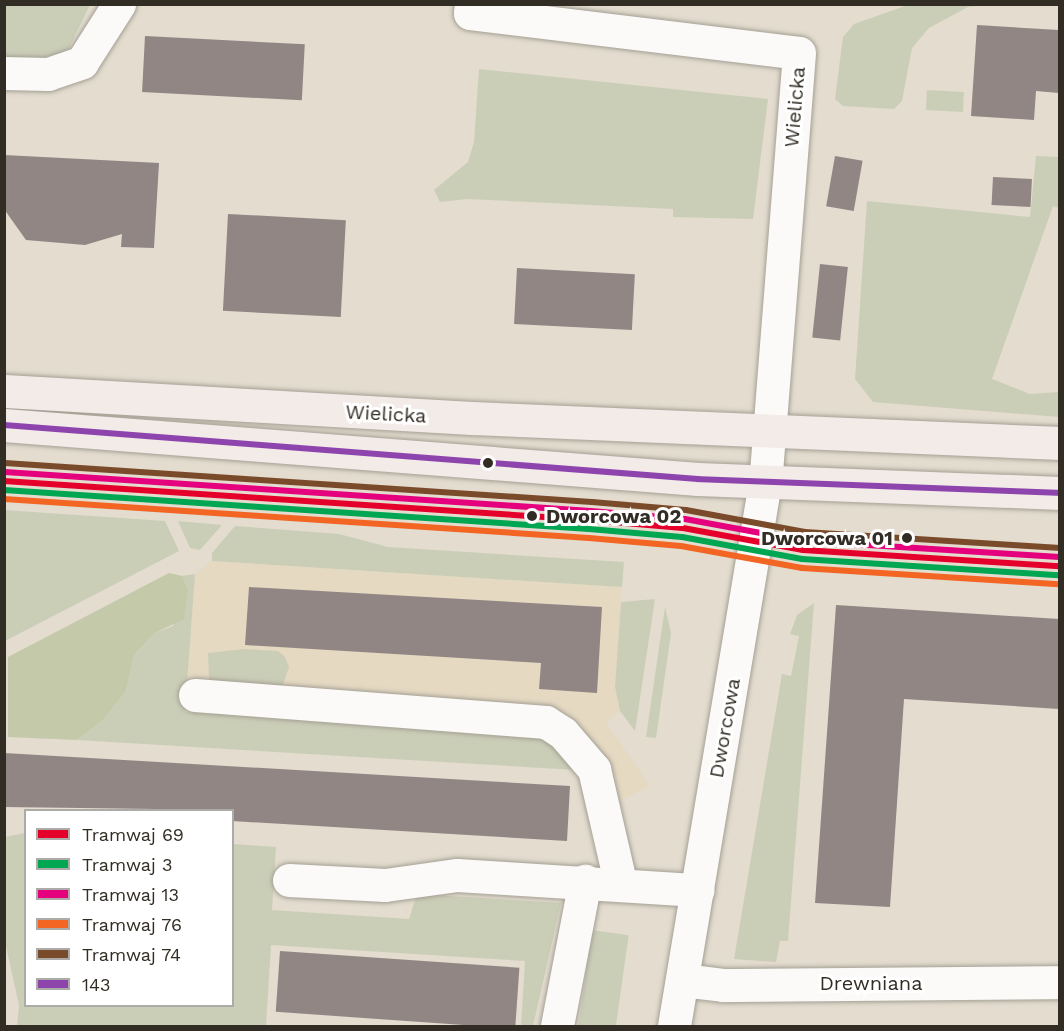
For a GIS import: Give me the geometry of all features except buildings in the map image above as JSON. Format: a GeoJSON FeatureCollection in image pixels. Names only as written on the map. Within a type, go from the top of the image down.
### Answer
{"type":"FeatureCollection","features":[{"type":"Feature","properties":{"kind":"main road","name":"Wielicka"},"geometry":{"type":"LineString","coordinates":[[4,390],[472,418],[1059,443]]}},
{"type":"Feature","properties":{"kind":"main road","name":"Wielicka"},"geometry":{"type":"LineString","coordinates":[[4,425],[765,482],[1059,493]]}},
{"type":"Feature","properties":{"kind":"street"},"geometry":{"type":"LineString","coordinates":[[4,73],[48,74],[82,62],[119,4]]}},
{"type":"Feature","properties":{"kind":"street","name":"Wielicka"},"geometry":{"type":"LineString","coordinates":[[471,4],[470,13],[799,53],[767,429]]}},
{"type":"Feature","properties":{"kind":"street","name":"Dworcowa"},"geometry":{"type":"LineString","coordinates":[[674,1026],[765,482],[767,429]]}},
{"type":"Feature","properties":{"kind":"street"},"geometry":{"type":"LineString","coordinates":[[195,695],[546,722],[563,733],[594,769],[620,882]]}},
{"type":"Feature","properties":{"kind":"street"},"geometry":{"type":"LineString","coordinates":[[288,880],[385,885],[457,875],[620,882],[698,891]]}},
{"type":"Feature","properties":{"kind":"street"},"geometry":{"type":"LineString","coordinates":[[557,1026],[585,881]]}},
{"type":"Feature","properties":{"kind":"street","name":"Drewniana"},"geometry":{"type":"LineString","coordinates":[[682,980],[723,985],[1059,982]]}},
{"type":"Feature","properties":{"kind":"shaded area"},"geometry":{"type":"Polygon","coordinates":[[[212,561],[622,587],[615,687],[620,711],[606,722],[650,786],[604,809],[562,735],[185,712],[195,574],[212,561]]]}},
{"type":"Feature","properties":{"kind":"green space"},"geometry":{"type":"Polygon","coordinates":[[[4,5],[90,5],[63,60],[5,59],[4,5]]]}},
{"type":"Feature","properties":{"kind":"green space"},"geometry":{"type":"Polygon","coordinates":[[[908,5],[985,5],[968,7],[929,28],[912,48],[902,101],[894,109],[843,106],[835,99],[843,37],[854,24],[908,5]]]}},
{"type":"Feature","properties":{"kind":"green space"},"geometry":{"type":"Polygon","coordinates":[[[479,69],[768,99],[753,219],[673,217],[673,209],[467,199],[440,202],[434,190],[468,162],[474,142],[479,69]]]}},
{"type":"Feature","properties":{"kind":"green space"},"geometry":{"type":"Polygon","coordinates":[[[927,90],[964,92],[963,112],[926,110],[927,90]]]}},
{"type":"Feature","properties":{"kind":"green space"},"geometry":{"type":"Polygon","coordinates":[[[1036,156],[1059,157],[1059,208],[1053,206],[992,379],[1030,394],[1059,392],[1059,417],[873,402],[855,379],[867,201],[1030,217],[1036,156]]]}},
{"type":"Feature","properties":{"kind":"green space"},"geometry":{"type":"Polygon","coordinates":[[[4,510],[165,521],[179,551],[5,641],[4,510]]]}},
{"type":"Feature","properties":{"kind":"green space"},"geometry":{"type":"Polygon","coordinates":[[[178,521],[222,525],[200,550],[190,548],[178,521]]]}},
{"type":"Feature","properties":{"kind":"green space"},"geometry":{"type":"Polygon","coordinates":[[[235,526],[339,534],[388,547],[624,562],[622,587],[212,561],[212,553],[235,526]]]}},
{"type":"Feature","properties":{"kind":"green space"},"geometry":{"type":"Polygon","coordinates":[[[169,573],[182,576],[188,589],[184,619],[155,633],[134,655],[126,691],[103,720],[77,740],[8,737],[8,657],[169,573]]]}},
{"type":"Feature","properties":{"kind":"green space"},"geometry":{"type":"Polygon","coordinates":[[[195,574],[185,712],[545,734],[576,770],[77,740],[103,720],[126,691],[134,655],[155,633],[173,626],[188,589],[182,576],[195,574]]]}},
{"type":"Feature","properties":{"kind":"green space"},"geometry":{"type":"Polygon","coordinates":[[[655,599],[635,731],[620,711],[615,687],[621,602],[655,599]]]}},
{"type":"Feature","properties":{"kind":"green space"},"geometry":{"type":"Polygon","coordinates":[[[814,603],[788,941],[780,941],[776,962],[734,959],[782,674],[791,676],[799,636],[790,634],[797,615],[814,603]]]}},
{"type":"Feature","properties":{"kind":"green space"},"geometry":{"type":"Polygon","coordinates":[[[665,607],[671,633],[656,738],[646,737],[665,607]]]}},
{"type":"Feature","properties":{"kind":"green space"},"geometry":{"type":"Polygon","coordinates":[[[244,649],[278,651],[285,657],[289,667],[282,687],[216,685],[209,678],[208,653],[244,649]]]}},
{"type":"Feature","properties":{"kind":"green space"},"geometry":{"type":"Polygon","coordinates":[[[24,833],[24,1007],[234,1007],[234,844],[276,847],[272,910],[409,919],[417,894],[561,903],[533,1026],[521,1026],[525,961],[271,945],[266,1026],[17,1026],[19,1005],[5,942],[5,837],[24,833]]]}},
{"type":"Feature","properties":{"kind":"green space"},"geometry":{"type":"Polygon","coordinates":[[[592,930],[629,935],[616,1026],[579,1026],[592,930]]]}},
{"type":"Feature","properties":{"kind":"tram line","name":"74"},"geometry":{"type":"LineString","coordinates":[[5,463],[592,502],[686,510],[805,532],[1060,548]]}},
{"type":"Feature","properties":{"kind":"tram line","name":"13"},"geometry":{"type":"LineString","coordinates":[[5,472],[591,511],[685,519],[804,541],[1060,557]]}},
{"type":"Feature","properties":{"kind":"tram line","name":"69"},"geometry":{"type":"LineString","coordinates":[[4,481],[590,520],[683,528],[803,550],[1060,566]]}},
{"type":"Feature","properties":{"kind":"tram line","name":"3"},"geometry":{"type":"LineString","coordinates":[[4,490],[589,529],[682,537],[802,559],[1059,575]]}},
{"type":"Feature","properties":{"kind":"tram line","name":"76"},"geometry":{"type":"LineString","coordinates":[[4,499],[589,538],[681,546],[802,568],[1059,584]]}},
{"type":"Feature","properties":{"kind":"transit line","name":"143"},"geometry":{"type":"LineString","coordinates":[[4,425],[698,479],[1060,493]]}},
{"type":"Feature","properties":{"kind":"place","name":"Dworcowa 02"},"geometry":{"type":"Point","coordinates":[532,516]}},
{"type":"Feature","properties":{"kind":"place","name":"Dworcowa 01"},"geometry":{"type":"Point","coordinates":[907,538]}}]}
